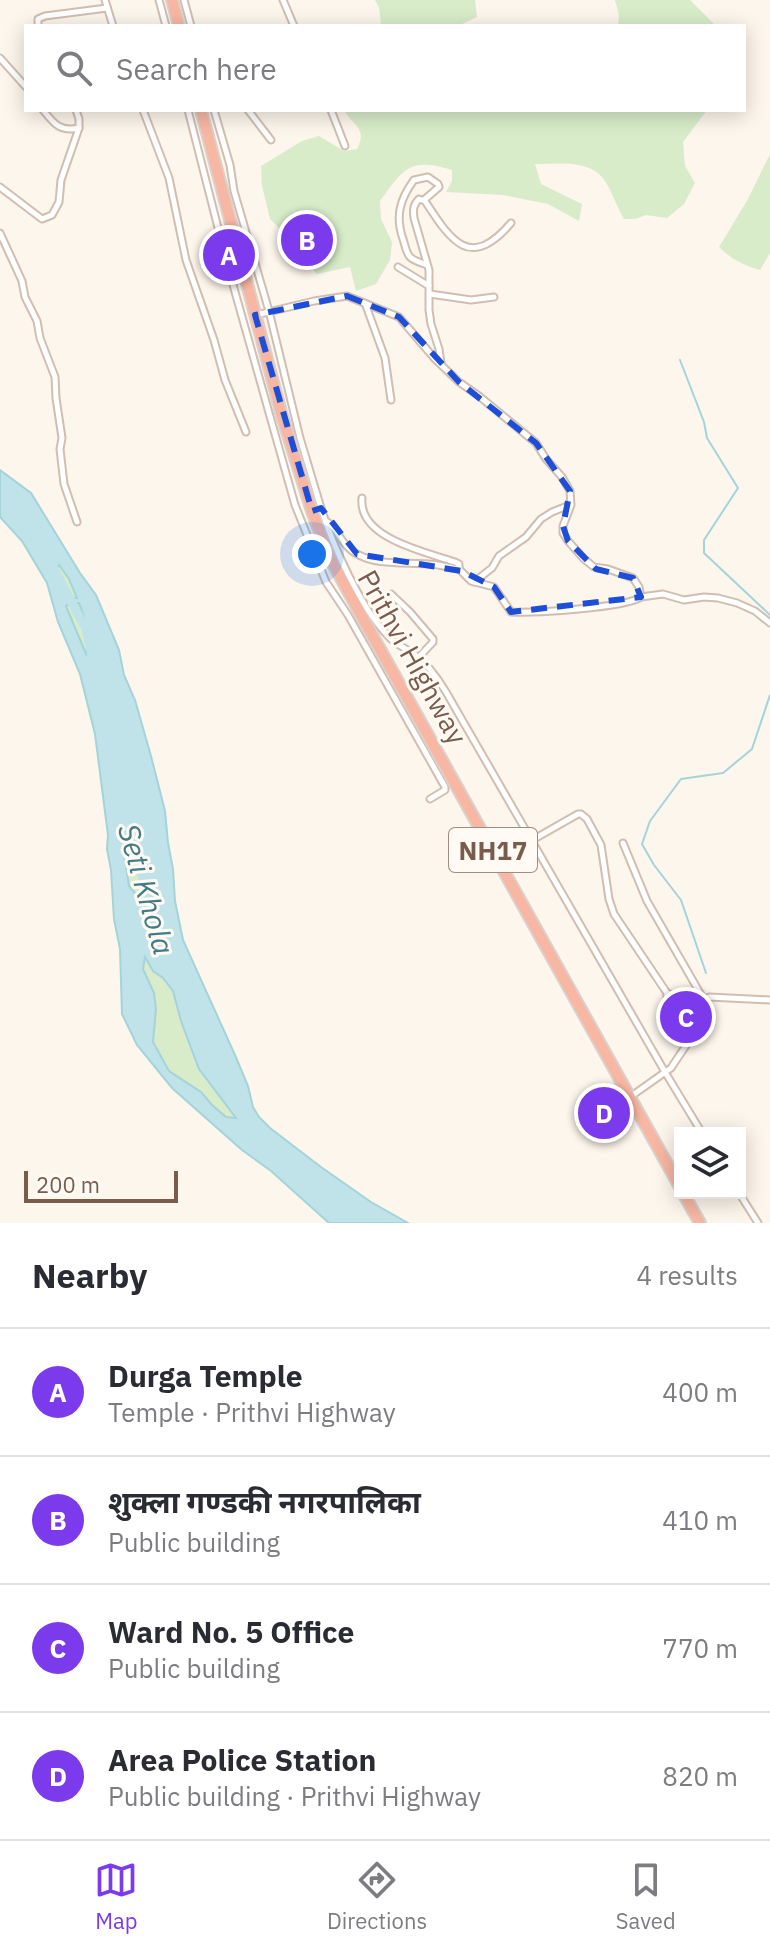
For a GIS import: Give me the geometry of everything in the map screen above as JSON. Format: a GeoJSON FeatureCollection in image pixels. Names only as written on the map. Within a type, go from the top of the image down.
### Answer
{"type":"FeatureCollection","features":[{"type":"Feature","properties":{"kind":"highway"},"geometry":{"type":"LineString","coordinates":[[172,0],[178,24]]}},
{"type":"Feature","properties":{"kind":"highway","name":"Prithvi Highway"},"geometry":{"type":"LineString","coordinates":[[202,112],[289,439],[316,510],[323,542],[674,1176]]}},
{"type":"Feature","properties":{"kind":"highway"},"geometry":{"type":"LineString","coordinates":[[686,1199],[700,1223]]}},
{"type":"Feature","properties":{"kind":"street"},"geometry":{"type":"LineString","coordinates":[[105,0],[112,24]]}},
{"type":"Feature","properties":{"kind":"street"},"geometry":{"type":"LineString","coordinates":[[159,0],[165,24]]}},
{"type":"Feature","properties":{"kind":"street"},"geometry":{"type":"LineString","coordinates":[[184,0],[190,24]]}},
{"type":"Feature","properties":{"kind":"street"},"geometry":{"type":"LineString","coordinates":[[283,0],[293,24]]}},
{"type":"Feature","properties":{"kind":"street"},"geometry":{"type":"LineString","coordinates":[[37,24],[38,19],[45,16],[107,8]]}},
{"type":"Feature","properties":{"kind":"street"},"geometry":{"type":"LineString","coordinates":[[0,58],[24,85]]}},
{"type":"Feature","properties":{"kind":"street"},"geometry":{"type":"LineString","coordinates":[[45,112],[55,125],[68,130],[79,128]]}},
{"type":"Feature","properties":{"kind":"street"},"geometry":{"type":"LineString","coordinates":[[0,187],[42,219],[52,215],[59,202],[61,180],[79,128],[77,112]]}},
{"type":"Feature","properties":{"kind":"street"},"geometry":{"type":"LineString","coordinates":[[144,112],[169,178],[186,260],[225,380],[246,432]]}},
{"type":"Feature","properties":{"kind":"street"},"geometry":{"type":"LineString","coordinates":[[189,112],[228,267],[295,505],[326,582],[348,615],[445,787],[442,794],[430,799]]}},
{"type":"Feature","properties":{"kind":"street"},"geometry":{"type":"LineString","coordinates":[[215,112],[269,311],[316,510],[325,521],[370,614],[390,639],[419,657],[431,669],[446,692],[698,1127]]}},
{"type":"Feature","properties":{"kind":"street"},"geometry":{"type":"LineString","coordinates":[[250,112],[271,140]]}},
{"type":"Feature","properties":{"kind":"street"},"geometry":{"type":"LineString","coordinates":[[332,112],[345,146]]}},
{"type":"Feature","properties":{"kind":"street"},"geometry":{"type":"LineString","coordinates":[[428,266],[407,255],[398,223],[398,212],[407,190],[414,180],[428,177],[439,187],[424,200],[419,199],[413,210],[428,266],[431,324],[441,364]]}},
{"type":"Feature","properties":{"kind":"street"},"geometry":{"type":"LineString","coordinates":[[424,200],[452,237],[472,250],[499,237],[511,223]]}},
{"type":"Feature","properties":{"kind":"street"},"geometry":{"type":"LineString","coordinates":[[0,233],[22,281],[55,377],[64,484],[77,522]]}},
{"type":"Feature","properties":{"kind":"street"},"geometry":{"type":"LineString","coordinates":[[398,267],[430,287]]}},
{"type":"Feature","properties":{"kind":"street"},"geometry":{"type":"LineString","coordinates":[[430,294],[471,300],[494,297]]}},
{"type":"Feature","properties":{"kind":"street"},"geometry":{"type":"LineString","coordinates":[[255,315],[347,296],[399,317],[459,382],[536,443],[570,491],[571,505],[563,526],[568,541],[594,567],[633,578],[641,597]]}},
{"type":"Feature","properties":{"kind":"street"},"geometry":{"type":"LineString","coordinates":[[365,302],[385,358],[391,400]]}},
{"type":"Feature","properties":{"kind":"street"},"geometry":{"type":"LineString","coordinates":[[276,441],[289,439]]}},
{"type":"Feature","properties":{"kind":"street"},"geometry":{"type":"LineString","coordinates":[[362,498],[361,509],[368,522],[384,535],[403,545],[455,562],[459,564],[459,569]]}},
{"type":"Feature","properties":{"kind":"street"},"geometry":{"type":"LineString","coordinates":[[474,582],[492,568],[499,556],[526,537],[541,519],[571,505]]}},
{"type":"Feature","properties":{"kind":"street"},"geometry":{"type":"LineString","coordinates":[[325,521],[357,554],[398,564],[437,564],[459,569],[474,582],[494,587],[511,612],[631,603],[641,597],[663,594],[684,600],[704,597],[737,603],[755,611],[770,623]]}},
{"type":"Feature","properties":{"kind":"street"},"geometry":{"type":"LineString","coordinates":[[391,594],[433,639],[419,657]]}},
{"type":"Feature","properties":{"kind":"street"},"geometry":{"type":"LineString","coordinates":[[498,859],[582,814],[603,853],[614,914],[667,993],[677,1022],[688,1036]]}},
{"type":"Feature","properties":{"kind":"street"},"geometry":{"type":"LineString","coordinates":[[623,843],[647,901],[704,1000]]}},
{"type":"Feature","properties":{"kind":"street"},"geometry":{"type":"LineString","coordinates":[[667,993],[697,1004]]}},
{"type":"Feature","properties":{"kind":"street"},"geometry":{"type":"LineString","coordinates":[[630,1098],[671,1068],[687,1044],[697,1004],[709,997],[770,1000]]}},
{"type":"Feature","properties":{"kind":"street"},"geometry":{"type":"LineString","coordinates":[[742,1199],[758,1223]]}},
{"type":"Feature","properties":{"kind":"highlighted area"},"geometry":{"type":"Polygon","coordinates":[[[347,296],[399,317],[459,382],[536,443],[570,491],[563,526],[568,541],[596,569],[633,578],[641,597],[511,612],[494,587],[462,571],[357,554],[321,508],[312,511],[255,315],[347,296]]]}},
{"type":"Feature","properties":{"kind":"green space"},"geometry":{"type":"Polygon","coordinates":[[[375,0],[475,0],[477,17],[462,24],[380,24],[375,0]]]}},
{"type":"Feature","properties":{"kind":"green space"},"geometry":{"type":"Polygon","coordinates":[[[615,0],[690,0],[714,24],[618,24],[615,0]]]}},
{"type":"Feature","properties":{"kind":"green space"},"geometry":{"type":"Polygon","coordinates":[[[345,112],[706,112],[683,142],[685,166],[695,183],[684,204],[667,218],[646,215],[624,219],[603,178],[580,165],[535,164],[541,184],[582,204],[579,221],[548,204],[503,195],[446,192],[452,181],[452,170],[426,165],[409,168],[395,180],[380,201],[381,219],[392,242],[390,260],[376,284],[356,291],[350,267],[317,274],[313,269],[310,261],[319,239],[316,226],[306,218],[280,229],[270,219],[261,166],[302,141],[319,136],[344,151],[357,149],[360,131],[345,112]]]}},
{"type":"Feature","properties":{"kind":"green space"},"geometry":{"type":"Polygon","coordinates":[[[770,154],[770,253],[760,270],[738,261],[719,247],[770,154]]]}},
{"type":"Feature","properties":{"kind":"green space"},"geometry":{"type":"Polygon","coordinates":[[[59,565],[77,598],[67,597],[60,587],[55,571],[59,565]]]}},
{"type":"Feature","properties":{"kind":"green space"},"geometry":{"type":"Polygon","coordinates":[[[79,603],[84,616],[88,635],[87,656],[66,606],[79,603]]]}},
{"type":"Feature","properties":{"kind":"green space"},"geometry":{"type":"Polygon","coordinates":[[[124,859],[145,877],[155,918],[129,886],[124,859]]]}},
{"type":"Feature","properties":{"kind":"green space"},"geometry":{"type":"Polygon","coordinates":[[[144,956],[153,971],[173,991],[199,1069],[239,1118],[227,1117],[201,1092],[169,1071],[153,1042],[156,1009],[143,969],[144,956]]]}},
{"type":"Feature","properties":{"kind":"water"},"geometry":{"type":"Polygon","coordinates":[[[0,470],[31,493],[96,595],[119,650],[124,675],[135,700],[165,811],[175,901],[183,940],[248,1086],[253,1107],[270,1128],[321,1167],[408,1223],[329,1223],[172,1088],[137,1045],[122,1014],[120,949],[114,919],[108,835],[95,734],[80,674],[58,622],[47,583],[22,541],[0,517],[0,470]],[[59,565],[55,571],[67,597],[77,598],[59,565]],[[79,603],[66,606],[86,654],[87,628],[79,603]],[[125,860],[129,886],[154,916],[145,877],[125,860]],[[145,957],[143,969],[154,993],[153,1042],[169,1071],[201,1092],[226,1117],[236,1118],[199,1069],[173,991],[153,971],[145,957]]]}},
{"type":"Feature","properties":{"kind":"waterway"},"geometry":{"type":"LineString","coordinates":[[680,360],[707,438],[738,488],[704,540],[704,553],[770,615]]}},
{"type":"Feature","properties":{"kind":"waterway","name":"Seti Khola"},"geometry":{"type":"LineString","coordinates":[[51,563],[86,629],[91,651]]}},
{"type":"Feature","properties":{"kind":"waterway"},"geometry":{"type":"LineString","coordinates":[[706,973],[681,900],[642,844],[650,821],[681,779],[723,773],[752,749],[770,695]]}},
{"type":"Feature","properties":{"kind":"waterway","name":"Seti Khola"},"geometry":{"type":"LineString","coordinates":[[138,860],[157,927]]}},
{"type":"Feature","properties":{"kind":"place","name":"शुक्ला गण्डकी नगरपालिका"},"geometry":{"type":"Point","coordinates":[307,240]}},
{"type":"Feature","properties":{"kind":"place","name":"Durga Temple"},"geometry":{"type":"Point","coordinates":[229,255]}},
{"type":"Feature","properties":{"kind":"place","name":"Ward No. 5 Office"},"geometry":{"type":"Point","coordinates":[686,1017]}},
{"type":"Feature","properties":{"kind":"place","name":"Area Police Station"},"geometry":{"type":"Point","coordinates":[604,1113]}}]}
